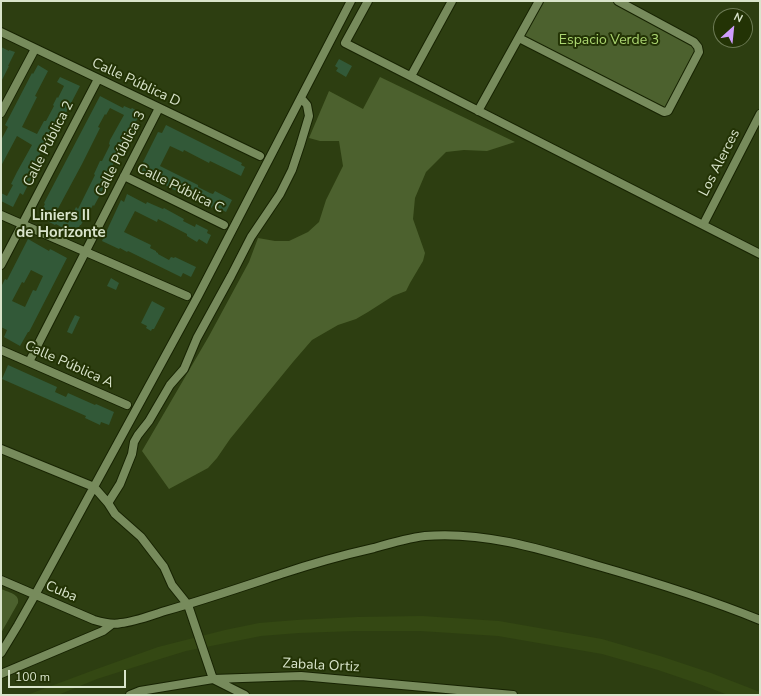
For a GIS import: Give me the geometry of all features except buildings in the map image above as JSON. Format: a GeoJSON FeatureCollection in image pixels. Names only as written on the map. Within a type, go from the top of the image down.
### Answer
{"type":"FeatureCollection","features":[{"type":"Feature","properties":{"kind":"street"},"geometry":{"type":"LineString","coordinates":[[1,653],[36,595],[198,296],[352,1]]}},
{"type":"Feature","properties":{"kind":"street"},"geometry":{"type":"LineString","coordinates":[[368,1],[345,43],[760,254]]}},
{"type":"Feature","properties":{"kind":"street"},"geometry":{"type":"LineString","coordinates":[[411,76],[452,1]]}},
{"type":"Feature","properties":{"kind":"street"},"geometry":{"type":"LineString","coordinates":[[478,111],[540,1]]}},
{"type":"Feature","properties":{"kind":"street"},"geometry":{"type":"LineString","coordinates":[[519,38],[664,112],[668,111],[698,52],[698,47],[694,42],[618,1]]}},
{"type":"Feature","properties":{"kind":"street","name":"Calle Pública D"},"geometry":{"type":"LineString","coordinates":[[1,32],[260,156]]}},
{"type":"Feature","properties":{"kind":"street"},"geometry":{"type":"LineString","coordinates":[[1,113],[35,49]]}},
{"type":"Feature","properties":{"kind":"street","name":"Calle Pública 2"},"geometry":{"type":"LineString","coordinates":[[1,265],[98,79]]}},
{"type":"Feature","properties":{"kind":"street"},"geometry":{"type":"LineString","coordinates":[[108,503],[120,484],[132,454],[134,442],[149,421],[170,386],[184,369],[197,338],[251,237],[280,194],[292,170],[309,116],[306,105],[301,98]]}},
{"type":"Feature","properties":{"kind":"street","name":"Calle Pública 3"},"geometry":{"type":"LineString","coordinates":[[29,362],[159,108]]}},
{"type":"Feature","properties":{"kind":"street","name":"Los Alerces"},"geometry":{"type":"LineString","coordinates":[[703,225],[760,114]]}},
{"type":"Feature","properties":{"kind":"street","name":"Calle Pública C"},"geometry":{"type":"LineString","coordinates":[[124,176],[224,225]]}},
{"type":"Feature","properties":{"kind":"street"},"geometry":{"type":"LineString","coordinates":[[1,215],[187,296]]}},
{"type":"Feature","properties":{"kind":"street","name":"Calle Pública A"},"geometry":{"type":"LineString","coordinates":[[1,350],[127,405]]}},
{"type":"Feature","properties":{"kind":"street"},"geometry":{"type":"LineString","coordinates":[[1,449],[94,487],[108,503],[115,514],[141,537],[164,567],[172,585],[188,605],[213,679],[245,695]]}},
{"type":"Feature","properties":{"kind":"street"},"geometry":{"type":"LineString","coordinates":[[1,674],[103,631],[112,624],[124,623],[188,605],[283,573],[362,551],[425,536],[446,536],[512,542],[692,594],[760,620]]}},
{"type":"Feature","properties":{"kind":"street","name":"Cuba"},"geometry":{"type":"LineString","coordinates":[[1,580],[94,620],[112,624]]}},
{"type":"Feature","properties":{"kind":"street","name":"Zabala Ortiz"},"geometry":{"type":"LineString","coordinates":[[130,695],[213,679],[301,676],[512,695]]}},
{"type":"Feature","properties":{"kind":"shaded area"},"geometry":{"type":"Polygon","coordinates":[[[422,616],[499,621],[602,639],[711,673],[760,692],[760,695],[728,695],[658,670],[602,654],[498,636],[420,631],[356,631],[261,636],[186,651],[97,679],[58,695],[27,695],[158,647],[259,623],[357,617],[422,616]]]}},
{"type":"Feature","properties":{"kind":"green space","name":"Espacio Verde 3"},"geometry":{"type":"Polygon","coordinates":[[[539,1],[618,1],[698,47],[668,111],[519,38],[539,1]]]}},
{"type":"Feature","properties":{"kind":"green space"},"geometry":{"type":"Polygon","coordinates":[[[380,77],[515,142],[487,151],[464,150],[446,152],[426,172],[415,198],[413,219],[425,253],[423,261],[406,291],[393,296],[356,319],[338,325],[312,340],[230,439],[208,468],[169,489],[142,451],[209,336],[249,262],[258,238],[275,241],[289,241],[308,232],[319,222],[326,200],[343,166],[339,141],[320,141],[309,138],[329,91],[363,109],[380,77]]]}},
{"type":"Feature","properties":{"kind":"green space"},"geometry":{"type":"Polygon","coordinates":[[[1,589],[15,595],[18,603],[1,633],[1,589]]]}},
{"type":"Feature","properties":{"kind":"district","name":"Liniers II de Horizonte"},"geometry":{"type":"Point","coordinates":[61,224]}}]}
